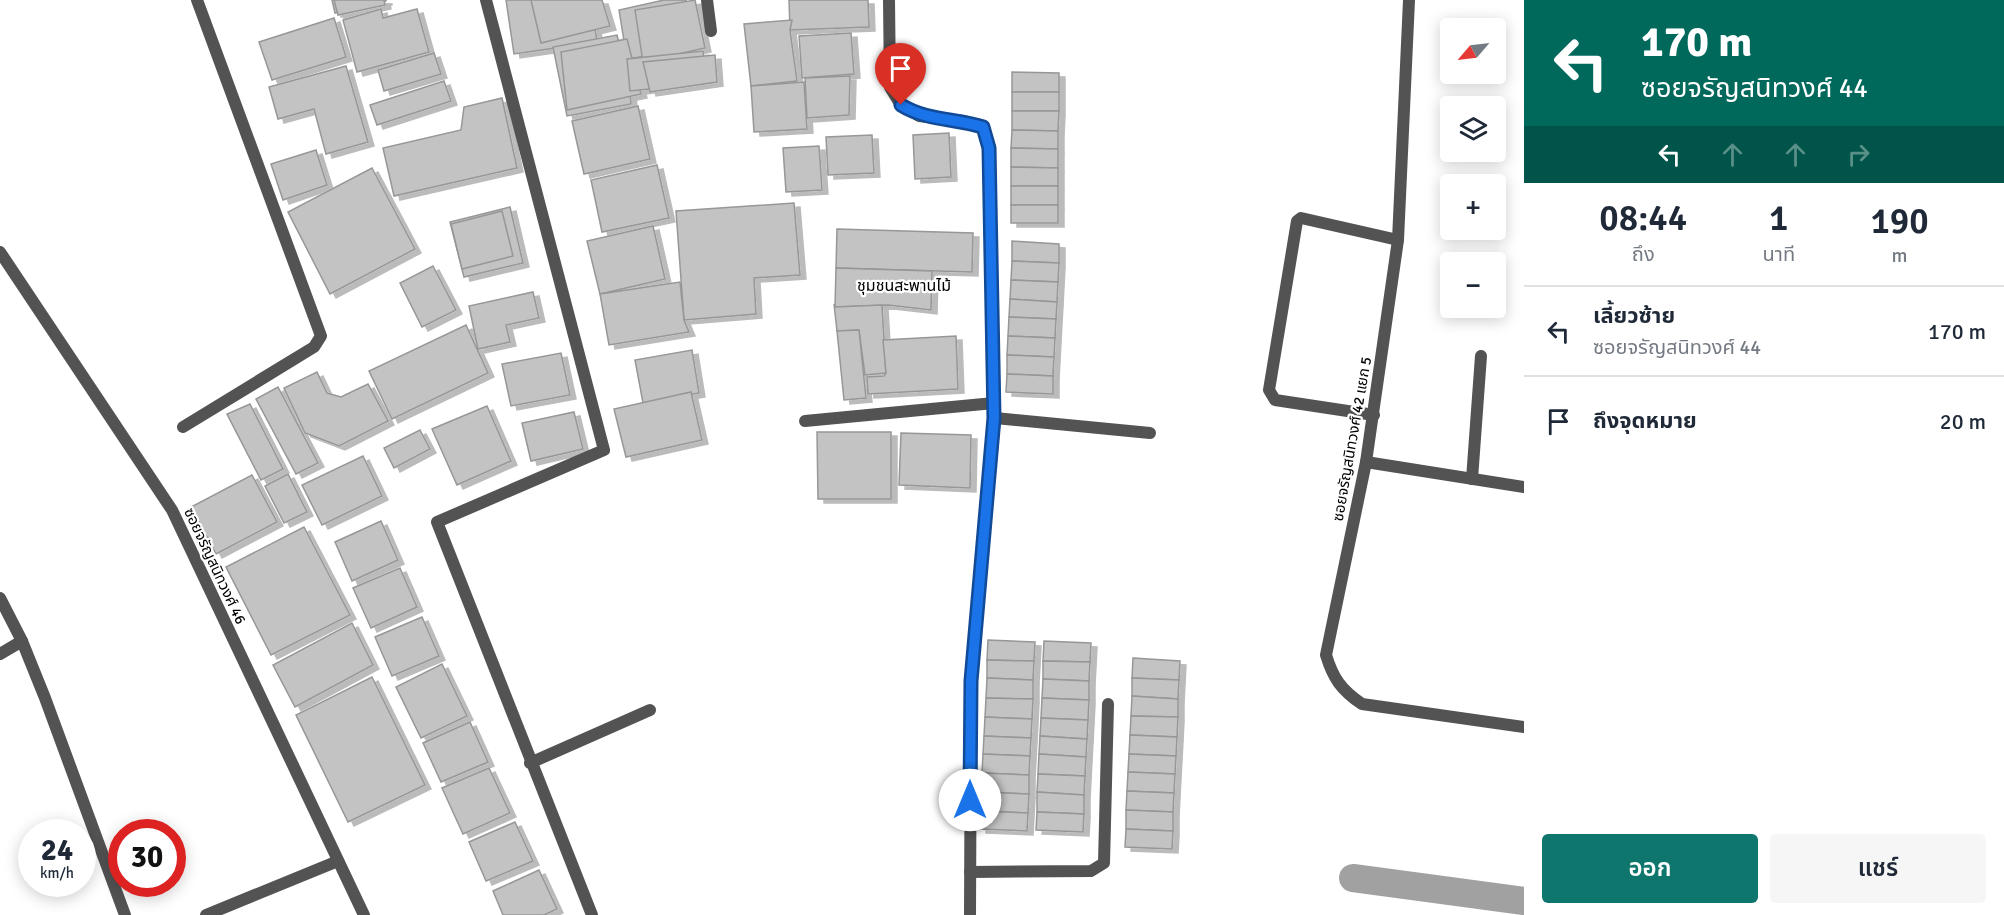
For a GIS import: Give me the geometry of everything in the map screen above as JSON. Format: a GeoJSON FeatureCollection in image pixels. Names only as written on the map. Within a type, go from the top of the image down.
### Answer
{"type":"FeatureCollection","features":[{"type":"Feature","properties":{"kind":"street"},"geometry":{"type":"LineString","coordinates":[[183,427],[314,347],[321,336],[197,0]]}},
{"type":"Feature","properties":{"kind":"street"},"geometry":{"type":"LineString","coordinates":[[486,0],[604,450],[437,522],[530,763],[592,915]]}},
{"type":"Feature","properties":{"kind":"street"},"geometry":{"type":"LineString","coordinates":[[707,0],[711,31]]}},
{"type":"Feature","properties":{"kind":"street"},"geometry":{"type":"LineString","coordinates":[[889,0],[890,87],[901,105],[919,116],[964,121],[983,127],[989,148],[994,418],[971,681],[970,915]]}},
{"type":"Feature","properties":{"kind":"street","name":"ซอยจรัญสนิทวงศ์ 42 แยก 5"},"geometry":{"type":"LineString","coordinates":[[1409,0],[1398,240],[1366,462],[1326,655],[1332,675],[1342,691],[1362,704],[1524,727]]}},
{"type":"Feature","properties":{"kind":"street"},"geometry":{"type":"LineString","coordinates":[[1374,415],[1275,400],[1269,390],[1297,220],[1301,218],[1398,240]]}},
{"type":"Feature","properties":{"kind":"street","name":"ซอยจรัญสนิทวงศ์ 46"},"geometry":{"type":"LineString","coordinates":[[0,252],[172,510],[364,915]]}},
{"type":"Feature","properties":{"kind":"street"},"geometry":{"type":"LineString","coordinates":[[1472,479],[1481,356]]}},
{"type":"Feature","properties":{"kind":"street"},"geometry":{"type":"LineString","coordinates":[[805,421],[994,403]]}},
{"type":"Feature","properties":{"kind":"street"},"geometry":{"type":"LineString","coordinates":[[994,418],[1150,433]]}},
{"type":"Feature","properties":{"kind":"street"},"geometry":{"type":"LineString","coordinates":[[1366,462],[1524,487]]}},
{"type":"Feature","properties":{"kind":"street"},"geometry":{"type":"LineString","coordinates":[[0,598],[22,641],[125,915]]}},
{"type":"Feature","properties":{"kind":"street"},"geometry":{"type":"LineString","coordinates":[[0,654],[22,641]]}},
{"type":"Feature","properties":{"kind":"street"},"geometry":{"type":"LineString","coordinates":[[970,872],[1091,872],[1104,863],[1108,704]]}},
{"type":"Feature","properties":{"kind":"street"},"geometry":{"type":"LineString","coordinates":[[530,763],[650,710]]}},
{"type":"Feature","properties":{"kind":"street"},"geometry":{"type":"LineString","coordinates":[[206,915],[338,861]]}},
{"type":"Feature","properties":{"kind":"building"},"geometry":{"type":"Polygon","coordinates":[[[332,0],[386,0],[386,1],[335,13],[332,0]]]}},
{"type":"Feature","properties":{"kind":"building"},"geometry":{"type":"Polygon","coordinates":[[[334,0],[384,0],[385,5],[338,15],[334,0]]]}},
{"type":"Feature","properties":{"kind":"building"},"geometry":{"type":"Polygon","coordinates":[[[506,0],[591,0],[597,42],[514,54],[506,0]]]}},
{"type":"Feature","properties":{"kind":"building"},"geometry":{"type":"Polygon","coordinates":[[[531,0],[602,0],[610,26],[541,43],[531,0]]]}},
{"type":"Feature","properties":{"kind":"building"},"geometry":{"type":"Polygon","coordinates":[[[664,0],[686,0],[697,48],[627,59],[619,10],[664,0]]]}},
{"type":"Feature","properties":{"kind":"building"},"geometry":{"type":"Polygon","coordinates":[[[695,0],[705,48],[643,62],[635,10],[695,0]]]}},
{"type":"Feature","properties":{"kind":"building"},"geometry":{"type":"Polygon","coordinates":[[[789,0],[868,0],[869,27],[790,30],[789,0]]]}},
{"type":"Feature","properties":{"kind":"building"},"geometry":{"type":"Polygon","coordinates":[[[381,9],[383,18],[417,9],[429,52],[357,72],[343,20],[381,9]]]}},
{"type":"Feature","properties":{"kind":"building"},"geometry":{"type":"Polygon","coordinates":[[[334,18],[346,57],[272,80],[259,42],[334,18]]]}},
{"type":"Feature","properties":{"kind":"building"},"geometry":{"type":"Polygon","coordinates":[[[792,20],[790,30],[797,81],[751,86],[744,24],[792,20]]]}},
{"type":"Feature","properties":{"kind":"building"},"geometry":{"type":"Polygon","coordinates":[[[851,33],[854,74],[802,78],[799,36],[851,33]]]}},
{"type":"Feature","properties":{"kind":"building"},"geometry":{"type":"Polygon","coordinates":[[[617,35],[631,104],[567,116],[553,47],[617,35]]]}},
{"type":"Feature","properties":{"kind":"building"},"geometry":{"type":"Polygon","coordinates":[[[627,39],[641,94],[567,110],[561,52],[627,39]]]}},
{"type":"Feature","properties":{"kind":"building"},"geometry":{"type":"Polygon","coordinates":[[[703,51],[707,83],[630,91],[627,59],[703,51]]]}},
{"type":"Feature","properties":{"kind":"building"},"geometry":{"type":"Polygon","coordinates":[[[434,53],[441,74],[384,91],[378,70],[434,53]]]}},
{"type":"Feature","properties":{"kind":"building"},"geometry":{"type":"Polygon","coordinates":[[[715,55],[717,82],[650,92],[643,62],[715,55]]]}},
{"type":"Feature","properties":{"kind":"building"},"geometry":{"type":"Polygon","coordinates":[[[346,66],[368,142],[326,154],[314,109],[278,119],[269,87],[346,66]]]}},
{"type":"Feature","properties":{"kind":"building"},"geometry":{"type":"Polygon","coordinates":[[[1012,72],[1059,73],[1059,92],[1012,92],[1012,72]]]}},
{"type":"Feature","properties":{"kind":"building"},"geometry":{"type":"Polygon","coordinates":[[[850,76],[849,115],[807,118],[805,78],[850,76]]]}},
{"type":"Feature","properties":{"kind":"building"},"geometry":{"type":"Polygon","coordinates":[[[444,81],[451,101],[377,125],[370,105],[444,81]]]}},
{"type":"Feature","properties":{"kind":"building"},"geometry":{"type":"Polygon","coordinates":[[[804,82],[807,129],[754,132],[751,86],[804,82]]]}},
{"type":"Feature","properties":{"kind":"building"},"geometry":{"type":"Polygon","coordinates":[[[1012,92],[1059,92],[1059,111],[1012,111],[1012,92]]]}},
{"type":"Feature","properties":{"kind":"building"},"geometry":{"type":"Polygon","coordinates":[[[502,98],[517,168],[394,196],[383,148],[461,130],[464,107],[502,98]]]}},
{"type":"Feature","properties":{"kind":"building"},"geometry":{"type":"Polygon","coordinates":[[[638,106],[650,159],[584,174],[572,121],[638,106]]]}},
{"type":"Feature","properties":{"kind":"building"},"geometry":{"type":"Polygon","coordinates":[[[1012,111],[1059,111],[1058,131],[1012,130],[1012,111]]]}},
{"type":"Feature","properties":{"kind":"building"},"geometry":{"type":"Polygon","coordinates":[[[1012,130],[1058,131],[1058,149],[1011,148],[1012,130]]]}},
{"type":"Feature","properties":{"kind":"building"},"geometry":{"type":"Polygon","coordinates":[[[949,133],[951,177],[915,179],[913,135],[949,133]]]}},
{"type":"Feature","properties":{"kind":"building"},"geometry":{"type":"Polygon","coordinates":[[[872,135],[874,173],[828,175],[826,137],[872,135]]]}},
{"type":"Feature","properties":{"kind":"building"},"geometry":{"type":"Polygon","coordinates":[[[819,146],[822,190],[786,192],[783,148],[819,146]]]}},
{"type":"Feature","properties":{"kind":"building"},"geometry":{"type":"Polygon","coordinates":[[[1011,148],[1058,149],[1058,168],[1011,167],[1011,148]]]}},
{"type":"Feature","properties":{"kind":"building"},"geometry":{"type":"Polygon","coordinates":[[[316,150],[327,185],[283,200],[271,164],[316,150]]]}},
{"type":"Feature","properties":{"kind":"building"},"geometry":{"type":"Polygon","coordinates":[[[657,165],[669,218],[602,232],[591,180],[657,165]]]}},
{"type":"Feature","properties":{"kind":"building"},"geometry":{"type":"Polygon","coordinates":[[[1011,167],[1058,168],[1058,186],[1011,186],[1011,167]]]}},
{"type":"Feature","properties":{"kind":"building"},"geometry":{"type":"Polygon","coordinates":[[[372,168],[415,249],[330,294],[288,212],[372,168]]]}},
{"type":"Feature","properties":{"kind":"building"},"geometry":{"type":"Polygon","coordinates":[[[1011,186],[1058,186],[1058,205],[1011,205],[1011,186]]]}},
{"type":"Feature","properties":{"kind":"building"},"geometry":{"type":"Polygon","coordinates":[[[794,203],[800,275],[754,278],[756,314],[684,320],[676,211],[794,203]]]}},
{"type":"Feature","properties":{"kind":"building"},"geometry":{"type":"Polygon","coordinates":[[[1011,205],[1058,205],[1058,223],[1011,223],[1011,205]]]}},
{"type":"Feature","properties":{"kind":"building"},"geometry":{"type":"Polygon","coordinates":[[[510,207],[523,263],[464,277],[450,222],[510,207]]]}},
{"type":"Feature","properties":{"kind":"building"},"geometry":{"type":"Polygon","coordinates":[[[502,211],[513,256],[462,269],[451,224],[502,211]]]}},
{"type":"Feature","properties":{"kind":"building"},"geometry":{"type":"Polygon","coordinates":[[[653,226],[665,279],[600,294],[587,241],[653,226]]]}},
{"type":"Feature","properties":{"kind":"building"},"geometry":{"type":"Polygon","coordinates":[[[837,229],[973,233],[972,272],[836,268],[837,229]]]}},
{"type":"Feature","properties":{"kind":"building"},"geometry":{"type":"Polygon","coordinates":[[[1012,241],[1059,244],[1059,263],[1012,261],[1012,241]]]}},
{"type":"Feature","properties":{"kind":"building"},"geometry":{"type":"Polygon","coordinates":[[[1012,261],[1059,263],[1058,282],[1011,280],[1012,261]]]}},
{"type":"Feature","properties":{"kind":"building"},"geometry":{"type":"Polygon","coordinates":[[[433,266],[456,310],[422,327],[400,283],[433,266]]]}},
{"type":"Feature","properties":{"kind":"building"},"geometry":{"type":"Polygon","coordinates":[[[836,268],[932,271],[931,310],[888,305],[835,307],[836,268]]]}},
{"type":"Feature","properties":{"kind":"building"},"geometry":{"type":"Polygon","coordinates":[[[1011,280],[1058,282],[1057,302],[1010,299],[1011,280]]]}},
{"type":"Feature","properties":{"kind":"building"},"geometry":{"type":"Polygon","coordinates":[[[680,282],[684,320],[689,332],[609,345],[600,294],[680,282]]]}},
{"type":"Feature","properties":{"kind":"building"},"geometry":{"type":"Polygon","coordinates":[[[533,292],[539,318],[506,325],[510,342],[478,349],[469,306],[533,292]]]}},
{"type":"Feature","properties":{"kind":"building"},"geometry":{"type":"Polygon","coordinates":[[[1010,299],[1057,302],[1056,319],[1009,317],[1010,299]]]}},
{"type":"Feature","properties":{"kind":"building"},"geometry":{"type":"Polygon","coordinates":[[[834,304],[835,307],[882,305],[886,373],[865,375],[859,330],[837,331],[834,304]]]}},
{"type":"Feature","properties":{"kind":"building"},"geometry":{"type":"Polygon","coordinates":[[[1009,317],[1056,319],[1055,338],[1008,336],[1009,317]]]}},
{"type":"Feature","properties":{"kind":"building"},"geometry":{"type":"Polygon","coordinates":[[[466,325],[488,373],[392,419],[369,371],[466,325]]]}},
{"type":"Feature","properties":{"kind":"building"},"geometry":{"type":"Polygon","coordinates":[[[859,330],[866,398],[844,400],[837,331],[859,330]]]}},
{"type":"Feature","properties":{"kind":"building"},"geometry":{"type":"Polygon","coordinates":[[[956,336],[958,389],[868,394],[867,377],[884,376],[886,373],[883,340],[956,336]]]}},
{"type":"Feature","properties":{"kind":"building"},"geometry":{"type":"Polygon","coordinates":[[[1008,336],[1055,338],[1054,357],[1007,355],[1008,336]]]}},
{"type":"Feature","properties":{"kind":"building"},"geometry":{"type":"Polygon","coordinates":[[[692,350],[699,393],[643,403],[635,360],[692,350]]]}},
{"type":"Feature","properties":{"kind":"building"},"geometry":{"type":"Polygon","coordinates":[[[561,353],[570,395],[511,406],[502,364],[561,353]]]}},
{"type":"Feature","properties":{"kind":"building"},"geometry":{"type":"Polygon","coordinates":[[[1007,355],[1054,357],[1053,376],[1007,374],[1007,355]]]}},
{"type":"Feature","properties":{"kind":"building"},"geometry":{"type":"Polygon","coordinates":[[[317,372],[327,393],[341,397],[368,384],[388,421],[339,446],[305,433],[284,388],[317,372]]]}},
{"type":"Feature","properties":{"kind":"building"},"geometry":{"type":"Polygon","coordinates":[[[1007,374],[1053,376],[1053,394],[1006,392],[1007,374]]]}},
{"type":"Feature","properties":{"kind":"building"},"geometry":{"type":"Polygon","coordinates":[[[278,387],[318,463],[296,474],[256,399],[278,387]]]}},
{"type":"Feature","properties":{"kind":"building"},"geometry":{"type":"Polygon","coordinates":[[[691,392],[702,440],[626,457],[614,409],[691,392]]]}},
{"type":"Feature","properties":{"kind":"building"},"geometry":{"type":"Polygon","coordinates":[[[250,404],[283,469],[261,480],[227,414],[250,404]]]}},
{"type":"Feature","properties":{"kind":"building"},"geometry":{"type":"Polygon","coordinates":[[[487,406],[511,461],[457,485],[432,429],[487,406]]]}},
{"type":"Feature","properties":{"kind":"building"},"geometry":{"type":"Polygon","coordinates":[[[574,412],[583,449],[531,461],[522,423],[574,412]]]}},
{"type":"Feature","properties":{"kind":"building"},"geometry":{"type":"Polygon","coordinates":[[[420,430],[430,449],[394,468],[384,448],[420,430]]]}},
{"type":"Feature","properties":{"kind":"building"},"geometry":{"type":"Polygon","coordinates":[[[817,432],[891,432],[891,499],[818,499],[817,432]]]}},
{"type":"Feature","properties":{"kind":"building"},"geometry":{"type":"Polygon","coordinates":[[[901,433],[971,435],[970,488],[899,485],[901,433]]]}},
{"type":"Feature","properties":{"kind":"building"},"geometry":{"type":"Polygon","coordinates":[[[363,456],[382,496],[322,525],[302,485],[363,456]]]}},
{"type":"Feature","properties":{"kind":"building"},"geometry":{"type":"Polygon","coordinates":[[[288,474],[307,512],[284,523],[265,486],[288,474]]]}},
{"type":"Feature","properties":{"kind":"building"},"geometry":{"type":"Polygon","coordinates":[[[252,475],[277,522],[216,554],[191,507],[252,475]]]}},
{"type":"Feature","properties":{"kind":"building"},"geometry":{"type":"Polygon","coordinates":[[[381,521],[398,560],[352,581],[335,542],[381,521]]]}},
{"type":"Feature","properties":{"kind":"building"},"geometry":{"type":"Polygon","coordinates":[[[304,527],[350,615],[271,655],[226,567],[304,527]]]}},
{"type":"Feature","properties":{"kind":"building"},"geometry":{"type":"Polygon","coordinates":[[[400,568],[417,607],[371,628],[353,588],[400,568]]]}},
{"type":"Feature","properties":{"kind":"building"},"geometry":{"type":"Polygon","coordinates":[[[422,617],[439,656],[392,676],[375,637],[422,617]]]}},
{"type":"Feature","properties":{"kind":"building"},"geometry":{"type":"Polygon","coordinates":[[[352,623],[373,665],[295,707],[273,665],[352,623]]]}},
{"type":"Feature","properties":{"kind":"building"},"geometry":{"type":"Polygon","coordinates":[[[988,640],[1035,642],[1034,661],[987,660],[988,640]]]}},
{"type":"Feature","properties":{"kind":"building"},"geometry":{"type":"Polygon","coordinates":[[[1044,641],[1091,643],[1090,662],[1043,661],[1044,641]]]}},
{"type":"Feature","properties":{"kind":"building"},"geometry":{"type":"Polygon","coordinates":[[[1133,658],[1180,661],[1179,680],[1132,678],[1133,658]]]}},
{"type":"Feature","properties":{"kind":"building"},"geometry":{"type":"Polygon","coordinates":[[[987,660],[1034,661],[1033,680],[987,678],[987,660]]]}},
{"type":"Feature","properties":{"kind":"building"},"geometry":{"type":"Polygon","coordinates":[[[1043,661],[1090,662],[1089,681],[1043,679],[1043,661]]]}},
{"type":"Feature","properties":{"kind":"building"},"geometry":{"type":"Polygon","coordinates":[[[442,664],[467,716],[421,738],[396,687],[442,664]]]}},
{"type":"Feature","properties":{"kind":"building"},"geometry":{"type":"Polygon","coordinates":[[[372,677],[425,785],[348,822],[296,715],[372,677]]]}},
{"type":"Feature","properties":{"kind":"building"},"geometry":{"type":"Polygon","coordinates":[[[987,678],[1033,680],[1033,699],[986,698],[987,678]]]}},
{"type":"Feature","properties":{"kind":"building"},"geometry":{"type":"Polygon","coordinates":[[[1132,678],[1179,680],[1178,699],[1132,696],[1132,678]]]}},
{"type":"Feature","properties":{"kind":"building"},"geometry":{"type":"Polygon","coordinates":[[[1043,679],[1089,681],[1089,700],[1042,698],[1043,679]]]}},
{"type":"Feature","properties":{"kind":"building"},"geometry":{"type":"Polygon","coordinates":[[[1132,696],[1178,699],[1178,717],[1131,716],[1132,696]]]}},
{"type":"Feature","properties":{"kind":"building"},"geometry":{"type":"Polygon","coordinates":[[[986,698],[1033,699],[1032,719],[985,717],[986,698]]]}},
{"type":"Feature","properties":{"kind":"building"},"geometry":{"type":"Polygon","coordinates":[[[1042,698],[1089,700],[1088,720],[1041,718],[1042,698]]]}},
{"type":"Feature","properties":{"kind":"building"},"geometry":{"type":"Polygon","coordinates":[[[1131,716],[1178,717],[1177,737],[1130,735],[1131,716]]]}},
{"type":"Feature","properties":{"kind":"building"},"geometry":{"type":"Polygon","coordinates":[[[985,717],[1032,719],[1031,738],[984,736],[985,717]]]}},
{"type":"Feature","properties":{"kind":"building"},"geometry":{"type":"Polygon","coordinates":[[[1041,718],[1088,720],[1087,739],[1040,736],[1041,718]]]}},
{"type":"Feature","properties":{"kind":"building"},"geometry":{"type":"Polygon","coordinates":[[[470,722],[488,762],[441,782],[423,743],[470,722]]]}},
{"type":"Feature","properties":{"kind":"building"},"geometry":{"type":"Polygon","coordinates":[[[1130,735],[1177,737],[1176,756],[1129,754],[1130,735]]]}},
{"type":"Feature","properties":{"kind":"building"},"geometry":{"type":"Polygon","coordinates":[[[984,736],[1031,738],[1030,756],[983,754],[984,736]]]}},
{"type":"Feature","properties":{"kind":"building"},"geometry":{"type":"Polygon","coordinates":[[[1040,736],[1087,739],[1086,757],[1039,754],[1040,736]]]}},
{"type":"Feature","properties":{"kind":"building"},"geometry":{"type":"Polygon","coordinates":[[[983,754],[1030,756],[1029,775],[982,773],[983,754]]]}},
{"type":"Feature","properties":{"kind":"building"},"geometry":{"type":"Polygon","coordinates":[[[1039,754],[1086,757],[1085,776],[1038,774],[1039,754]]]}},
{"type":"Feature","properties":{"kind":"building"},"geometry":{"type":"Polygon","coordinates":[[[1129,754],[1176,756],[1175,774],[1128,772],[1129,754]]]}},
{"type":"Feature","properties":{"kind":"building"},"geometry":{"type":"Polygon","coordinates":[[[489,768],[510,813],[463,834],[442,788],[489,768]]]}},
{"type":"Feature","properties":{"kind":"building"},"geometry":{"type":"Polygon","coordinates":[[[1128,772],[1175,774],[1174,793],[1127,791],[1128,772]]]}},
{"type":"Feature","properties":{"kind":"building"},"geometry":{"type":"Polygon","coordinates":[[[982,773],[1029,775],[1029,794],[982,792],[982,773]]]}},
{"type":"Feature","properties":{"kind":"building"},"geometry":{"type":"Polygon","coordinates":[[[1038,774],[1085,776],[1084,795],[1037,792],[1038,774]]]}},
{"type":"Feature","properties":{"kind":"building"},"geometry":{"type":"Polygon","coordinates":[[[1127,791],[1174,793],[1173,812],[1126,810],[1127,791]]]}},
{"type":"Feature","properties":{"kind":"building"},"geometry":{"type":"Polygon","coordinates":[[[982,792],[1029,794],[1028,813],[981,811],[982,792]]]}},
{"type":"Feature","properties":{"kind":"building"},"geometry":{"type":"Polygon","coordinates":[[[1037,792],[1084,795],[1084,814],[1037,812],[1037,792]]]}},
{"type":"Feature","properties":{"kind":"building"},"geometry":{"type":"Polygon","coordinates":[[[1126,810],[1173,812],[1173,831],[1126,829],[1126,810]]]}},
{"type":"Feature","properties":{"kind":"building"},"geometry":{"type":"Polygon","coordinates":[[[981,811],[1028,813],[1027,831],[980,829],[981,811]]]}},
{"type":"Feature","properties":{"kind":"building"},"geometry":{"type":"Polygon","coordinates":[[[1037,812],[1084,814],[1083,832],[1036,830],[1037,812]]]}},
{"type":"Feature","properties":{"kind":"building"},"geometry":{"type":"Polygon","coordinates":[[[515,822],[533,861],[486,881],[469,842],[515,822]]]}},
{"type":"Feature","properties":{"kind":"building"},"geometry":{"type":"Polygon","coordinates":[[[1126,829],[1173,831],[1172,849],[1125,847],[1126,829]]]}},
{"type":"Feature","properties":{"kind":"building"},"geometry":{"type":"Polygon","coordinates":[[[539,870],[557,909],[544,915],[503,915],[493,891],[539,870]]]}},
{"type":"Feature","properties":{"kind":"waterway"},"geometry":{"type":"LineString","coordinates":[[1353,878],[1524,901]]}},
{"type":"Feature","properties":{"kind":"district","name":"ชุมชนสะพานไม้"},"geometry":{"type":"Point","coordinates":[904,285]}},
{"type":"Feature","properties":{"kind":"route"},"geometry":{"type":"LineString","coordinates":[[901,105],[919,116],[964,121],[983,127],[989,148],[994,418],[971,681],[970,800]]}}]}
